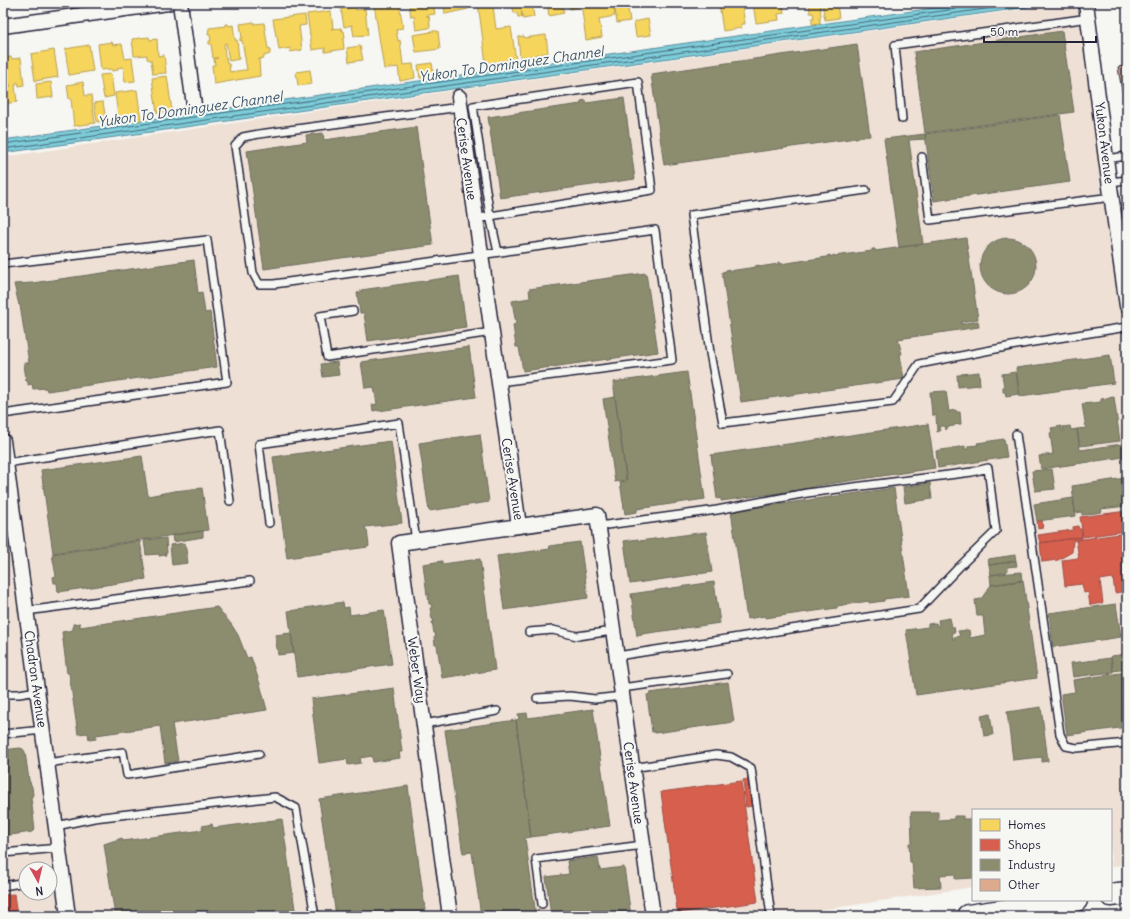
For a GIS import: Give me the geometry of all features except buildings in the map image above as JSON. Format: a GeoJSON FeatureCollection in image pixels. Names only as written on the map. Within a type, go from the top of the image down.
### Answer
{"type":"FeatureCollection","features":[{"type":"Feature","properties":{"kind":"main road"},"geometry":{"type":"LineString","coordinates":[[1112,895],[1127,893]]}},
{"type":"Feature","properties":{"kind":"main road"},"geometry":{"type":"LineString","coordinates":[[968,916],[1069,901]]}},
{"type":"Feature","properties":{"kind":"street"},"geometry":{"type":"LineString","coordinates":[[3,26],[168,3]]}},
{"type":"Feature","properties":{"kind":"street"},"geometry":{"type":"LineString","coordinates":[[180,3],[194,105]]}},
{"type":"Feature","properties":{"kind":"street","name":"Yukon Avenue"},"geometry":{"type":"LineString","coordinates":[[1086,3],[1106,159],[1123,250],[1127,306]]}},
{"type":"Feature","properties":{"kind":"street","name":"Cerise Avenue"},"geometry":{"type":"LineString","coordinates":[[459,102],[519,526],[597,515],[653,916]]}},
{"type":"Feature","properties":{"kind":"street","name":"Chadron Avenue"},"geometry":{"type":"LineString","coordinates":[[3,442],[59,848],[58,861]]}},
{"type":"Feature","properties":{"kind":"street","name":"Weber Way"},"geometry":{"type":"LineString","coordinates":[[450,916],[399,543],[519,526]]}},
{"type":"Feature","properties":{"kind":"street","name":"Chadron Avenue"},"geometry":{"type":"LineString","coordinates":[[58,884],[68,916]]}},
{"type":"Feature","properties":{"kind":"lane"},"geometry":{"type":"LineString","coordinates":[[902,119],[895,45],[1089,18]]}},
{"type":"Feature","properties":{"kind":"lane"},"geometry":{"type":"LineString","coordinates":[[476,219],[490,216],[652,190],[638,82],[473,106],[490,216],[498,252]]}},
{"type":"Feature","properties":{"kind":"lane"},"geometry":{"type":"LineString","coordinates":[[459,102],[243,137],[235,146],[253,273],[259,284],[274,284],[655,230],[672,360],[498,382]]}},
{"type":"Feature","properties":{"kind":"lane"},"geometry":{"type":"LineString","coordinates":[[1106,159],[1127,156]]}},
{"type":"Feature","properties":{"kind":"lane"},"geometry":{"type":"LineString","coordinates":[[922,157],[930,220],[1112,197]]}},
{"type":"Feature","properties":{"kind":"lane"},"geometry":{"type":"LineString","coordinates":[[1110,182],[1127,180]]}},
{"type":"Feature","properties":{"kind":"lane"},"geometry":{"type":"LineString","coordinates":[[866,190],[691,215],[710,354],[723,423],[893,402],[919,364],[1027,343],[1127,327]]}},
{"type":"Feature","properties":{"kind":"lane"},"geometry":{"type":"LineString","coordinates":[[3,264],[207,240],[227,382],[3,414]]}},
{"type":"Feature","properties":{"kind":"lane"},"geometry":{"type":"LineString","coordinates":[[353,311],[320,316],[327,357],[492,332]]}},
{"type":"Feature","properties":{"kind":"lane"},"geometry":{"type":"LineString","coordinates":[[269,523],[259,444],[399,423],[416,541]]}},
{"type":"Feature","properties":{"kind":"lane"},"geometry":{"type":"LineString","coordinates":[[6,463],[220,430],[230,501]]}},
{"type":"Feature","properties":{"kind":"lane"},"geometry":{"type":"LineString","coordinates":[[1016,434],[1060,734],[1066,746],[1077,748],[1127,743]]}},
{"type":"Feature","properties":{"kind":"lane"},"geometry":{"type":"LineString","coordinates":[[599,526],[717,510],[807,493],[972,472],[988,468],[996,532],[959,567],[919,609],[617,656]]}},
{"type":"Feature","properties":{"kind":"lane"},"geometry":{"type":"LineString","coordinates":[[26,611],[250,581]]}},
{"type":"Feature","properties":{"kind":"lane"},"geometry":{"type":"LineString","coordinates":[[529,632],[553,630],[578,636],[613,631]]}},
{"type":"Feature","properties":{"kind":"lane"},"geometry":{"type":"LineString","coordinates":[[538,698],[570,696],[595,699],[622,692],[727,674]]}},
{"type":"Feature","properties":{"kind":"lane"},"geometry":{"type":"LineString","coordinates":[[3,694],[19,694],[37,691]]}},
{"type":"Feature","properties":{"kind":"lane"},"geometry":{"type":"LineString","coordinates":[[424,724],[497,711]]}},
{"type":"Feature","properties":{"kind":"lane"},"geometry":{"type":"LineString","coordinates":[[3,734],[43,730]]}},
{"type":"Feature","properties":{"kind":"lane"},"geometry":{"type":"LineString","coordinates":[[47,763],[123,752],[127,775],[259,754]]}},
{"type":"Feature","properties":{"kind":"lane"},"geometry":{"type":"LineString","coordinates":[[632,768],[716,755],[731,757],[751,768],[771,916]]}},
{"type":"Feature","properties":{"kind":"lane"},"geometry":{"type":"LineString","coordinates":[[56,826],[94,818],[275,797],[296,808],[315,916]]}},
{"type":"Feature","properties":{"kind":"lane"},"geometry":{"type":"LineString","coordinates":[[542,904],[536,859],[643,845]]}},
{"type":"Feature","properties":{"kind":"lane"},"geometry":{"type":"LineString","coordinates":[[3,853],[59,848]]}},
{"type":"Feature","properties":{"kind":"lane"},"geometry":{"type":"LineString","coordinates":[[3,886],[18,883]]}},
{"type":"Feature","properties":{"kind":"shaded area"},"geometry":{"type":"Polygon","coordinates":[[[1067,3],[1089,18],[1127,306],[1127,864],[1112,867],[1112,809],[972,809],[972,887],[781,916],[3,916],[3,157],[457,90],[1067,3]]]}},
{"type":"Feature","properties":{"kind":"water"},"geometry":{"type":"Polygon","coordinates":[[[969,3],[1056,3],[3,153],[3,140],[969,3]]]}},
{"type":"Feature","properties":{"kind":"water label","name":"Yukon To Dominguez Channel"},"geometry":{"type":"Point","coordinates":[511,64]}},
{"type":"Feature","properties":{"kind":"water label","name":"Yukon To Dominguez Channel"},"geometry":{"type":"Point","coordinates":[190,109]}}]}
